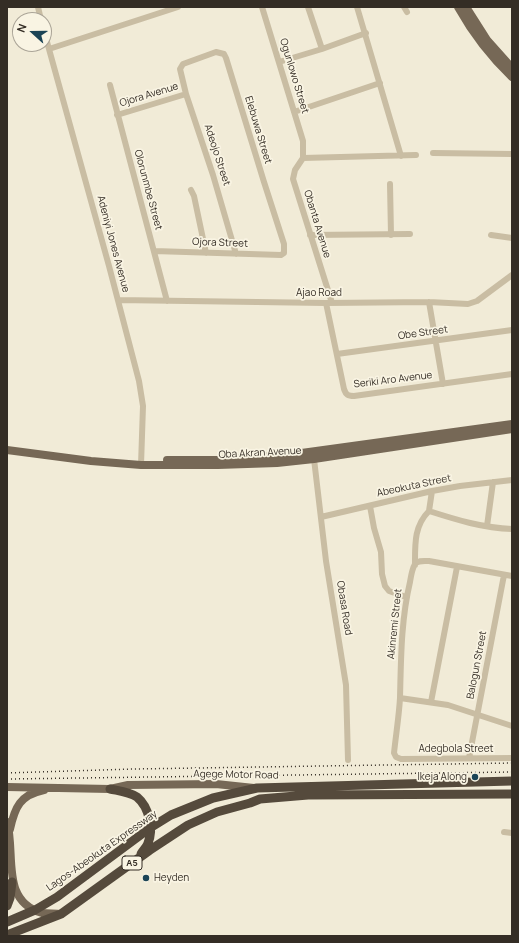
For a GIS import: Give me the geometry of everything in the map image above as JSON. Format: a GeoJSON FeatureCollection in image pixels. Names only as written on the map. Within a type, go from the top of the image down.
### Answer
{"type":"FeatureCollection","features":[{"type":"Feature","properties":{"kind":"highway","name":"Agege Motor Road"},"geometry":{"type":"LineString","coordinates":[[257,788],[512,781]]}},
{"type":"Feature","properties":{"kind":"highway","name":"Lagos-Abeokuta Expressway"},"geometry":{"type":"LineString","coordinates":[[7,922],[35,910],[72,886],[150,828],[171,816],[213,798],[257,788]]}},
{"type":"Feature","properties":{"kind":"highway"},"geometry":{"type":"LineString","coordinates":[[110,789],[131,794],[141,801],[149,817],[150,828],[148,843],[138,859]]}},
{"type":"Feature","properties":{"kind":"highway","name":"A5"},"geometry":{"type":"LineString","coordinates":[[7,935],[61,914],[175,832],[201,818],[260,799],[308,795],[512,794]]}},
{"type":"Feature","properties":{"kind":"highway"},"geometry":{"type":"LineString","coordinates":[[7,906],[10,898],[12,882]]}},
{"type":"Feature","properties":{"kind":"main road"},"geometry":{"type":"LineString","coordinates":[[458,7],[480,40],[512,77]]}},
{"type":"Feature","properties":{"kind":"main road"},"geometry":{"type":"LineString","coordinates":[[466,7],[487,40],[511,65]]}},
{"type":"Feature","properties":{"kind":"main road","name":"Oba Akran Avenue"},"geometry":{"type":"LineString","coordinates":[[7,446],[141,462],[218,460],[287,455],[512,424]]}},
{"type":"Feature","properties":{"kind":"main road","name":"Oba Akran Avenue"},"geometry":{"type":"LineString","coordinates":[[7,450],[91,461],[218,465],[277,463],[314,459],[512,429]]}},
{"type":"Feature","properties":{"kind":"main road","name":"Agege Motor Road"},"geometry":{"type":"LineString","coordinates":[[7,787],[110,789],[128,785],[202,784],[233,785],[257,788]]}},
{"type":"Feature","properties":{"kind":"main road"},"geometry":{"type":"LineString","coordinates":[[52,788],[34,792],[24,798],[16,809],[10,830],[12,882],[16,894],[21,901],[43,913],[61,914]]}},
{"type":"Feature","properties":{"kind":"main road"},"geometry":{"type":"LineString","coordinates":[[7,822],[10,830]]}},
{"type":"Feature","properties":{"kind":"street"},"geometry":{"type":"LineString","coordinates":[[52,48],[178,7]]}},
{"type":"Feature","properties":{"kind":"street","name":"Ogunlowo Street"},"geometry":{"type":"LineString","coordinates":[[262,7],[303,141],[303,155]]}},
{"type":"Feature","properties":{"kind":"street"},"geometry":{"type":"LineString","coordinates":[[308,7],[322,49]]}},
{"type":"Feature","properties":{"kind":"street"},"geometry":{"type":"LineString","coordinates":[[357,7],[366,33],[401,156]]}},
{"type":"Feature","properties":{"kind":"street"},"geometry":{"type":"LineString","coordinates":[[279,62],[322,49],[366,33]]}},
{"type":"Feature","properties":{"kind":"street","name":"Adeniyi Jones Avenue"},"geometry":{"type":"LineString","coordinates":[[50,52],[133,357],[143,406],[141,462]]}},
{"type":"Feature","properties":{"kind":"street","name":"Elebuwa Street"},"geometry":{"type":"LineString","coordinates":[[183,64],[216,52],[224,54],[284,244],[284,253]]}},
{"type":"Feature","properties":{"kind":"street","name":"Adeojo Street"},"geometry":{"type":"LineString","coordinates":[[183,64],[180,69],[186,94],[213,175],[236,254]]}},
{"type":"Feature","properties":{"kind":"street"},"geometry":{"type":"LineString","coordinates":[[294,112],[380,83]]}},
{"type":"Feature","properties":{"kind":"street","name":"Olorunmbe Street"},"geometry":{"type":"LineString","coordinates":[[110,85],[168,301]]}},
{"type":"Feature","properties":{"kind":"street","name":"Ojora Avenue"},"geometry":{"type":"LineString","coordinates":[[117,115],[186,94]]}},
{"type":"Feature","properties":{"kind":"street"},"geometry":{"type":"LineString","coordinates":[[433,153],[512,154]]}},
{"type":"Feature","properties":{"kind":"street"},"geometry":{"type":"LineString","coordinates":[[303,155],[416,155]]}},
{"type":"Feature","properties":{"kind":"street","name":"Obanta Avenue"},"geometry":{"type":"LineString","coordinates":[[303,155],[295,170],[293,179],[329,303]]}},
{"type":"Feature","properties":{"kind":"street"},"geometry":{"type":"LineString","coordinates":[[390,184],[391,235]]}},
{"type":"Feature","properties":{"kind":"street"},"geometry":{"type":"LineString","coordinates":[[191,190],[194,196],[206,252]]}},
{"type":"Feature","properties":{"kind":"street"},"geometry":{"type":"LineString","coordinates":[[310,235],[410,234]]}},
{"type":"Feature","properties":{"kind":"street"},"geometry":{"type":"LineString","coordinates":[[491,235],[512,238]]}},
{"type":"Feature","properties":{"kind":"street","name":"Ojora Street"},"geometry":{"type":"LineString","coordinates":[[154,250],[236,254],[281,255],[284,253]]}},
{"type":"Feature","properties":{"kind":"street","name":"Ajao Road"},"geometry":{"type":"LineString","coordinates":[[118,300],[329,303],[429,302],[459,304],[473,303],[512,275]]}},
{"type":"Feature","properties":{"kind":"street"},"geometry":{"type":"LineString","coordinates":[[429,302],[443,384]]}},
{"type":"Feature","properties":{"kind":"street","name":"Seriki Aro Avenue"},"geometry":{"type":"LineString","coordinates":[[329,303],[344,389],[345,393],[349,396],[512,374]]}},
{"type":"Feature","properties":{"kind":"street","name":"Obe Street"},"geometry":{"type":"LineString","coordinates":[[337,354],[512,330]]}},
{"type":"Feature","properties":{"kind":"street","name":"Obasa Road"},"geometry":{"type":"LineString","coordinates":[[314,459],[321,517],[346,685],[348,760]]}},
{"type":"Feature","properties":{"kind":"street","name":"Abeokuta Street"},"geometry":{"type":"LineString","coordinates":[[321,517],[460,486],[512,480]]}},
{"type":"Feature","properties":{"kind":"street"},"geometry":{"type":"LineString","coordinates":[[487,526],[493,482]]}},
{"type":"Feature","properties":{"kind":"street"},"geometry":{"type":"LineString","coordinates":[[432,492],[429,511],[460,522],[512,529]]}},
{"type":"Feature","properties":{"kind":"street"},"geometry":{"type":"LineString","coordinates":[[370,506],[374,528],[381,552],[382,574],[385,586],[389,591],[406,597]]}},
{"type":"Feature","properties":{"kind":"street","name":"Akinremi Street"},"geometry":{"type":"LineString","coordinates":[[401,759],[396,757],[394,753],[400,698],[401,652],[406,597],[415,565],[415,543],[418,526],[429,511]]}},
{"type":"Feature","properties":{"kind":"street"},"geometry":{"type":"LineString","coordinates":[[415,565],[419,561],[422,561],[512,576]]}},
{"type":"Feature","properties":{"kind":"street"},"geometry":{"type":"LineString","coordinates":[[431,702],[457,567]]}},
{"type":"Feature","properties":{"kind":"street","name":"Balogun Street"},"geometry":{"type":"LineString","coordinates":[[469,758],[504,575]]}},
{"type":"Feature","properties":{"kind":"street"},"geometry":{"type":"LineString","coordinates":[[400,698],[448,705],[512,726]]}},
{"type":"Feature","properties":{"kind":"street","name":"Adegbola Street"},"geometry":{"type":"LineString","coordinates":[[401,759],[512,758]]}},
{"type":"Feature","properties":{"kind":"street"},"geometry":{"type":"LineString","coordinates":[[504,832],[512,833]]}},
{"type":"Feature","properties":{"kind":"railway"},"geometry":{"type":"LineString","coordinates":[[7,773],[133,769],[512,763]]}},
{"type":"Feature","properties":{"kind":"railway"},"geometry":{"type":"LineString","coordinates":[[7,779],[512,772]]}},
{"type":"Feature","properties":{"kind":"place","name":"Ikeja Along"},"geometry":{"type":"Point","coordinates":[475,777]}},
{"type":"Feature","properties":{"kind":"place","name":"Heyden"},"geometry":{"type":"Point","coordinates":[146,878]}}]}
